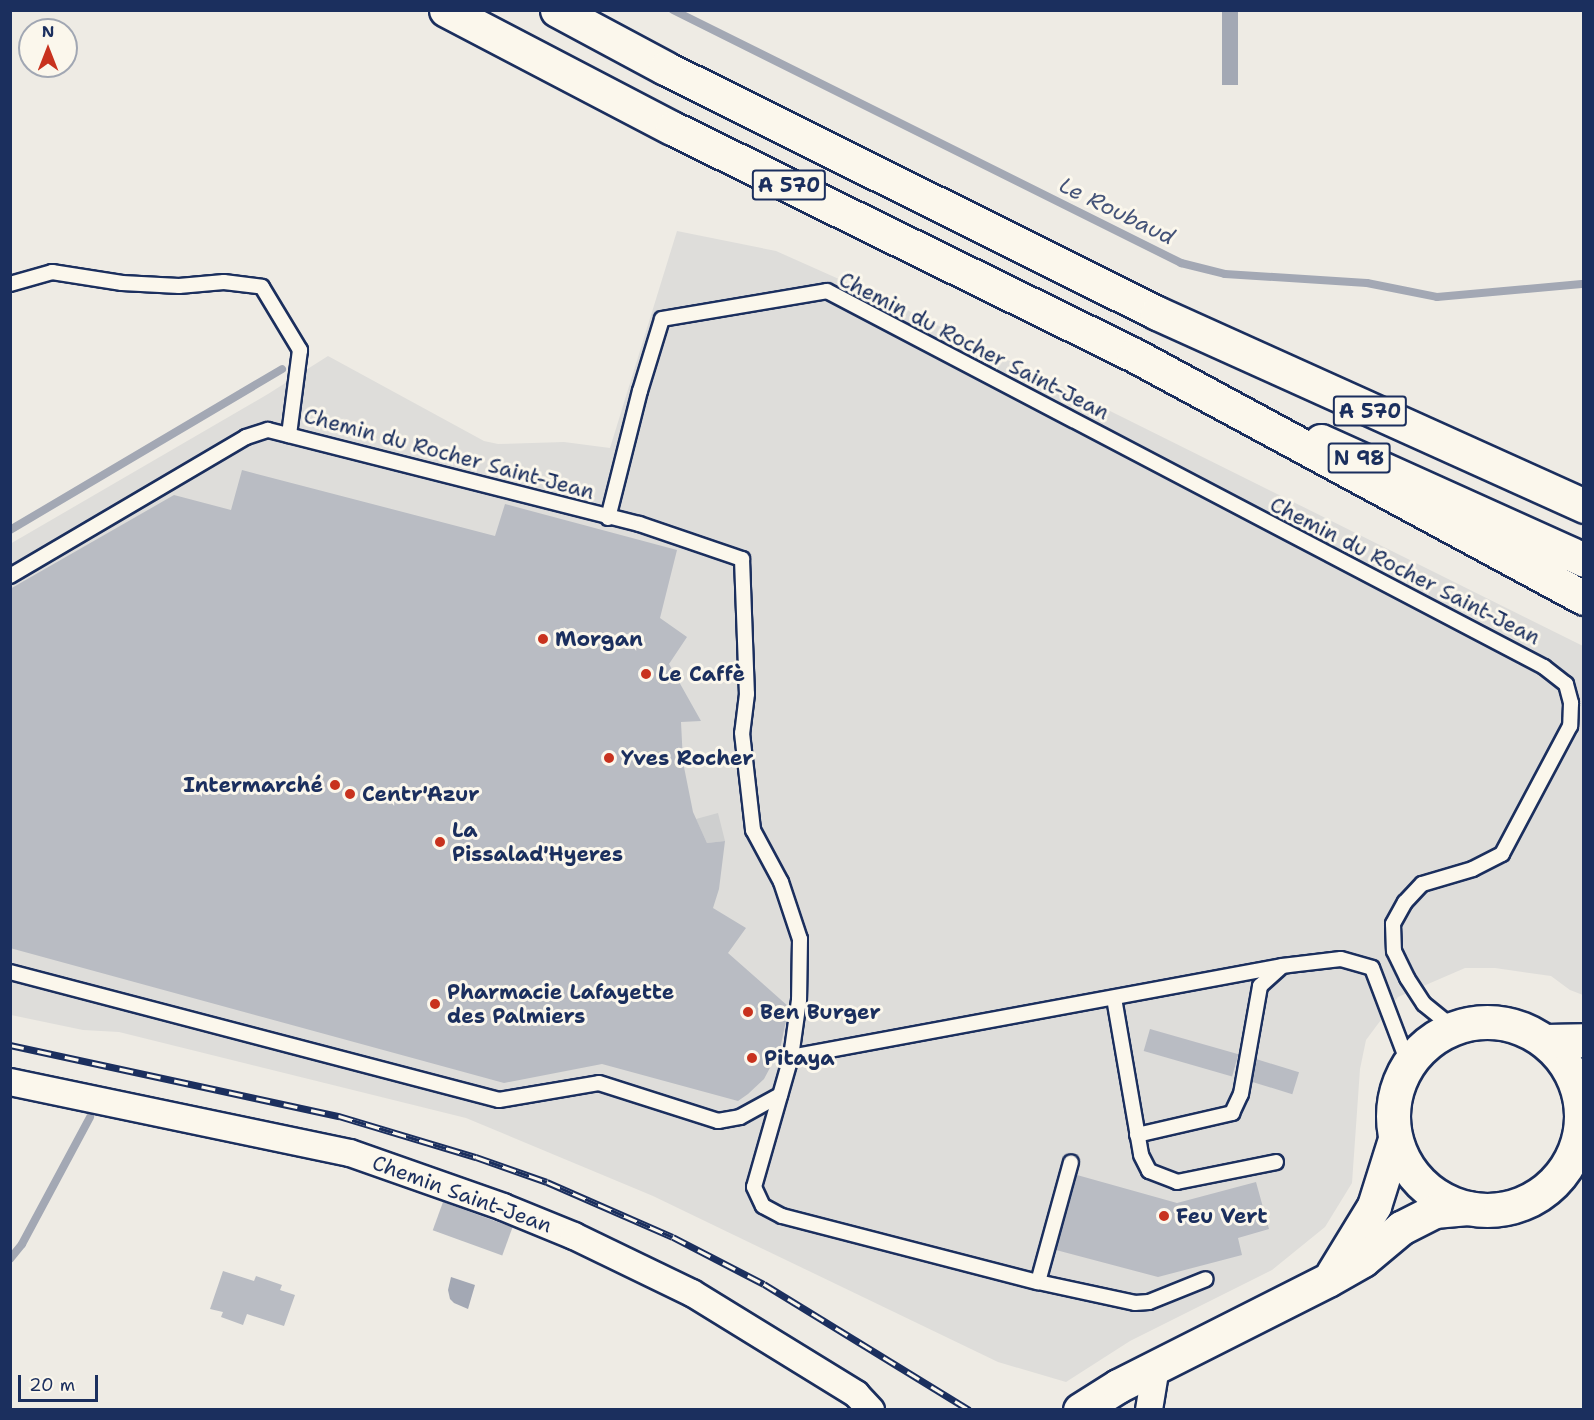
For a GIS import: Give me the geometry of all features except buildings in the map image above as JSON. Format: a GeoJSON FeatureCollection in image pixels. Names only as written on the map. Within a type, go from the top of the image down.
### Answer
{"type":"FeatureCollection","features":[{"type":"Feature","properties":{"kind":"main road","name":"A 570"},"geometry":{"type":"LineString","coordinates":[[446,10],[672,128],[1134,355]]}},
{"type":"Feature","properties":{"kind":"main road","name":"A 570"},"geometry":{"type":"LineString","coordinates":[[557,10],[665,68],[1157,313],[1584,506]]}},
{"type":"Feature","properties":{"kind":"main road","name":"N 98"},"geometry":{"type":"LineString","coordinates":[[1134,355],[1584,560]]}},
{"type":"Feature","properties":{"kind":"main road"},"geometry":{"type":"LineString","coordinates":[[1134,355],[1584,598]]}},
{"type":"Feature","properties":{"kind":"main road"},"geometry":{"type":"LineString","coordinates":[[1506,472],[1584,498]]}},
{"type":"Feature","properties":{"kind":"main road"},"geometry":{"type":"LineString","coordinates":[[1080,1410],[1156,1367],[1328,1280],[1363,1260],[1401,1228],[1434,1211],[1468,1208],[1494,1210],[1520,1204],[1543,1191],[1562,1173],[1575,1150],[1582,1123],[1580,1099],[1573,1076],[1561,1057],[1545,1041],[1524,1029],[1501,1022],[1477,1022],[1454,1028],[1428,1042],[1408,1063],[1396,1087],[1392,1113],[1395,1139],[1405,1163],[1421,1184],[1443,1199],[1468,1208]]}},
{"type":"Feature","properties":{"kind":"main road"},"geometry":{"type":"LineString","coordinates":[[1545,1041],[1584,1040]]}},
{"type":"Feature","properties":{"kind":"main road"},"geometry":{"type":"LineString","coordinates":[[1328,1280],[1374,1206],[1395,1139]]}},
{"type":"Feature","properties":{"kind":"street","name":"Chemin Saint-Jean"},"geometry":{"type":"LineString","coordinates":[[10,1082],[350,1153],[503,1207],[574,1236],[692,1293],[856,1394],[872,1410]]}},
{"type":"Feature","properties":{"kind":"street"},"geometry":{"type":"LineString","coordinates":[[1149,1410],[1156,1367]]}},
{"type":"Feature","properties":{"kind":"lane","name":"Chemin du Rocher Saint-Jean"},"geometry":{"type":"LineString","coordinates":[[10,284],[52,272],[122,283],[179,286],[224,282],[262,287],[300,350],[289,435],[608,518],[640,390],[662,318],[826,291],[1544,667],[1566,684],[1571,703],[1570,726],[1502,854],[1473,869],[1422,884],[1405,902],[1393,924],[1394,951],[1407,978],[1424,1004],[1454,1028]]}},
{"type":"Feature","properties":{"kind":"lane"},"geometry":{"type":"LineString","coordinates":[[10,576],[246,437],[268,430],[289,435]]}},
{"type":"Feature","properties":{"kind":"lane"},"geometry":{"type":"LineString","coordinates":[[608,518],[639,524],[742,559],[747,694],[742,733],[753,830],[781,882],[800,939],[799,1000],[791,1057],[754,1187],[763,1206],[783,1216],[1038,1282],[1135,1303],[1149,1302],[1206,1279]]}},
{"type":"Feature","properties":{"kind":"lane"},"geometry":{"type":"LineString","coordinates":[[791,1057],[1282,966],[1341,959],[1372,968],[1408,1063]]}},
{"type":"Feature","properties":{"kind":"lane"},"geometry":{"type":"LineString","coordinates":[[1137,1135],[1232,1113],[1241,1094],[1260,986],[1282,966]]}},
{"type":"Feature","properties":{"kind":"lane"},"geometry":{"type":"LineString","coordinates":[[10,972],[499,1100],[599,1083],[718,1121],[740,1117],[780,1095]]}},
{"type":"Feature","properties":{"kind":"lane"},"geometry":{"type":"LineString","coordinates":[[1114,998],[1140,1155],[1149,1171],[1177,1182],[1276,1162]]}},
{"type":"Feature","properties":{"kind":"lane"},"geometry":{"type":"LineString","coordinates":[[1038,1282],[1071,1162]]}},
{"type":"Feature","properties":{"kind":"shaded area"},"geometry":{"type":"Polygon","coordinates":[[[1222,11],[1238,11],[1238,85],[1222,85],[1222,11]]]}},
{"type":"Feature","properties":{"kind":"shaded area"},"geometry":{"type":"Polygon","coordinates":[[[677,231],[776,251],[895,304],[1583,646],[1583,995],[1570,990],[1551,976],[1495,968],[1465,968],[1398,997],[1366,1040],[1360,1069],[1352,1183],[1325,1227],[1272,1270],[1130,1341],[1066,1382],[998,1362],[653,1196],[466,1118],[119,1032],[83,1030],[11,1015],[10,544],[268,394],[328,356],[484,441],[498,444],[564,442],[610,448],[677,231]]]}},
{"type":"Feature","properties":{"kind":"shaded area"},"geometry":{"type":"Polygon","coordinates":[[[718,813],[725,841],[707,843],[696,819],[718,813]]]}},
{"type":"Feature","properties":{"kind":"shaded area"},"geometry":{"type":"Polygon","coordinates":[[[451,1277],[475,1285],[468,1309],[450,1299],[448,1290],[451,1277]]]}},
{"type":"Feature","properties":{"kind":"waterway","name":"Le Roubaud"},"geometry":{"type":"LineString","coordinates":[[673,10],[1181,263],[1225,274],[1367,283],[1437,297],[1584,284]]}},
{"type":"Feature","properties":{"kind":"waterway"},"geometry":{"type":"LineString","coordinates":[[10,530],[282,369]]}},
{"type":"Feature","properties":{"kind":"waterway"},"geometry":{"type":"LineString","coordinates":[[10,1259],[22,1244],[90,1117]]}},
{"type":"Feature","properties":{"kind":"railway"},"geometry":{"type":"LineString","coordinates":[[10,1045],[339,1116],[476,1157],[547,1182],[673,1237],[764,1284],[970,1410]]}},
{"type":"Feature","properties":{"kind":"place","name":"Morgan"},"geometry":{"type":"Point","coordinates":[543,639]}},
{"type":"Feature","properties":{"kind":"place","name":"Le Caffè"},"geometry":{"type":"Point","coordinates":[646,674]}},
{"type":"Feature","properties":{"kind":"place","name":"Yves Rocher"},"geometry":{"type":"Point","coordinates":[609,758]}},
{"type":"Feature","properties":{"kind":"place","name":"Intermarché"},"geometry":{"type":"Point","coordinates":[335,785]}},
{"type":"Feature","properties":{"kind":"place","name":"Centr'Azur"},"geometry":{"type":"Point","coordinates":[350,794]}},
{"type":"Feature","properties":{"kind":"place","name":"La Pissalad'Hyeres"},"geometry":{"type":"Point","coordinates":[440,842]}},
{"type":"Feature","properties":{"kind":"place","name":"Pharmacie Lafayette des Palmiers"},"geometry":{"type":"Point","coordinates":[435,1004]}},
{"type":"Feature","properties":{"kind":"place","name":"Ben Burger"},"geometry":{"type":"Point","coordinates":[748,1012]}},
{"type":"Feature","properties":{"kind":"place","name":"Pitaya"},"geometry":{"type":"Point","coordinates":[752,1058]}},
{"type":"Feature","properties":{"kind":"place","name":"Feu Vert"},"geometry":{"type":"Point","coordinates":[1164,1216]}}]}
